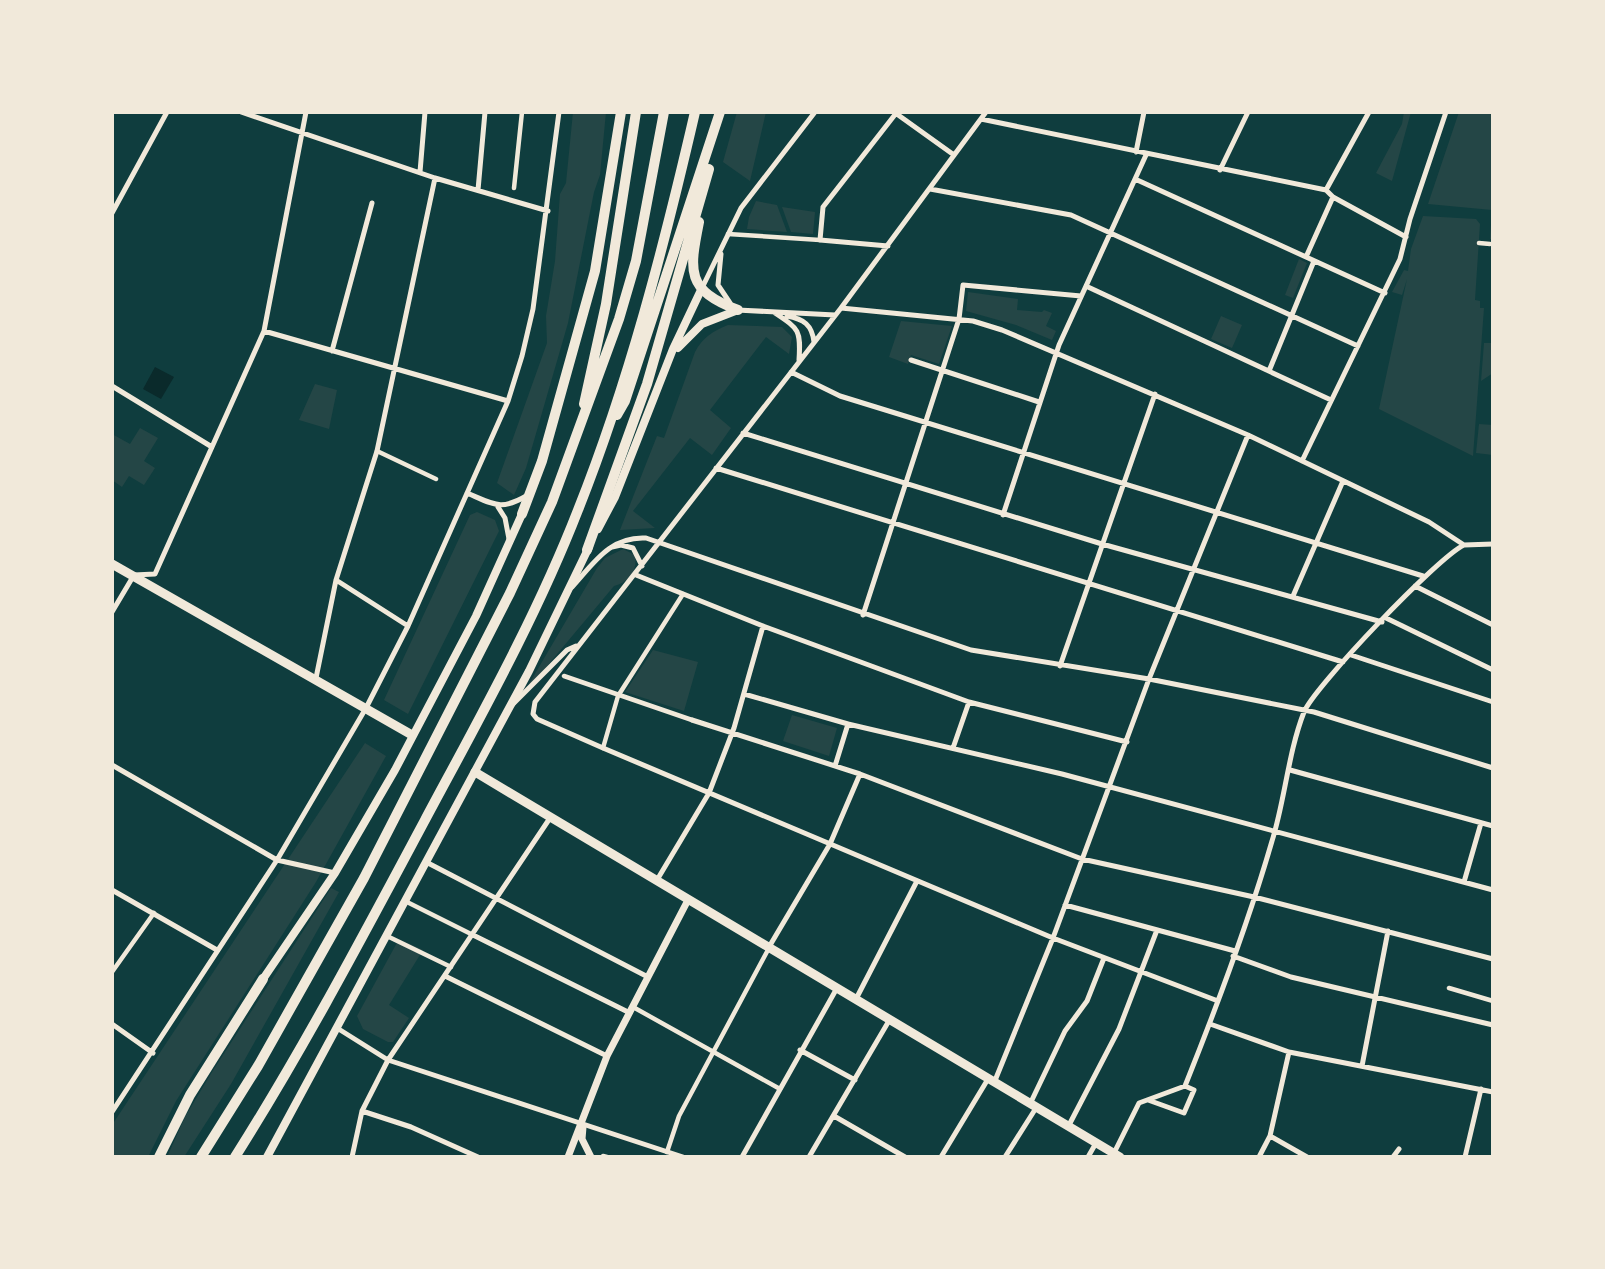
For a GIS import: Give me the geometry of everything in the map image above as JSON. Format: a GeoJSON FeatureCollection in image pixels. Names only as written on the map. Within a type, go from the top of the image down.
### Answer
{"type":"FeatureCollection","features":[{"type":"Feature","properties":{"kind":"highway"},"geometry":{"type":"LineString","coordinates":[[522,514],[531,494],[595,271],[621,112]]}},
{"type":"Feature","properties":{"kind":"highway"},"geometry":{"type":"LineString","coordinates":[[580,422],[606,304],[636,112]]}},
{"type":"Feature","properties":{"kind":"highway"},"geometry":{"type":"LineString","coordinates":[[201,1157],[265,1054],[364,878],[437,738],[552,502],[603,366],[636,261],[664,112]]}},
{"type":"Feature","properties":{"kind":"highway"},"geometry":{"type":"LineString","coordinates":[[235,1157],[281,1085],[502,677],[578,512],[608,430],[659,260],[695,112]]}},
{"type":"Feature","properties":{"kind":"highway"},"geometry":{"type":"LineString","coordinates":[[587,550],[647,384],[720,112]]}},
{"type":"Feature","properties":{"kind":"highway"},"geometry":{"type":"LineString","coordinates":[[608,430],[625,401],[705,169]]}},
{"type":"Feature","properties":{"kind":"highway"},"geometry":{"type":"LineString","coordinates":[[705,169],[692,258],[694,277],[701,290],[712,300],[738,310]]}},
{"type":"Feature","properties":{"kind":"highway"},"geometry":{"type":"LineString","coordinates":[[595,271],[606,252],[620,206]]}},
{"type":"Feature","properties":{"kind":"highway"},"geometry":{"type":"LineString","coordinates":[[159,1157],[190,1095],[263,979]]}},
{"type":"Feature","properties":{"kind":"main road"},"geometry":{"type":"LineString","coordinates":[[267,1157],[570,590],[587,550],[615,497],[663,375],[701,290]]}},
{"type":"Feature","properties":{"kind":"main road"},"geometry":{"type":"LineString","coordinates":[[663,375],[688,335],[708,320],[738,310]]}},
{"type":"Feature","properties":{"kind":"main road"},"geometry":{"type":"LineString","coordinates":[[263,979],[335,873],[412,735],[476,616],[522,514]]}},
{"type":"Feature","properties":{"kind":"main road"},"geometry":{"type":"LineString","coordinates":[[112,564],[412,735]]}},
{"type":"Feature","properties":{"kind":"main road"},"geometry":{"type":"LineString","coordinates":[[475,772],[1117,1155]]}},
{"type":"Feature","properties":{"kind":"street"},"geometry":{"type":"LineString","coordinates":[[112,214],[167,112]]}},
{"type":"Feature","properties":{"kind":"street"},"geometry":{"type":"LineString","coordinates":[[242,112],[435,178],[548,211]]}},
{"type":"Feature","properties":{"kind":"street"},"geometry":{"type":"LineString","coordinates":[[112,612],[134,575],[155,574],[264,331],[306,112]]}},
{"type":"Feature","properties":{"kind":"street"},"geometry":{"type":"LineString","coordinates":[[420,173],[425,112]]}},
{"type":"Feature","properties":{"kind":"street"},"geometry":{"type":"LineString","coordinates":[[478,190],[485,112]]}},
{"type":"Feature","properties":{"kind":"street"},"geometry":{"type":"LineString","coordinates":[[514,188],[522,112]]}},
{"type":"Feature","properties":{"kind":"street"},"geometry":{"type":"LineString","coordinates":[[112,1112],[277,860],[366,708],[408,626],[508,401],[533,309],[559,112]]}},
{"type":"Feature","properties":{"kind":"street"},"geometry":{"type":"LineString","coordinates":[[701,290],[741,208],[815,112]]}},
{"type":"Feature","properties":{"kind":"street"},"geometry":{"type":"LineString","coordinates":[[820,240],[824,207],[896,112],[954,155]]}},
{"type":"Feature","properties":{"kind":"street"},"geometry":{"type":"LineString","coordinates":[[986,112],[841,308],[535,702],[533,714],[537,719],[603,748],[1053,938],[1218,1001]]}},
{"type":"Feature","properties":{"kind":"street"},"geometry":{"type":"LineString","coordinates":[[1136,152],[1144,112]]}},
{"type":"Feature","properties":{"kind":"street"},"geometry":{"type":"LineString","coordinates":[[1220,170],[1248,112]]}},
{"type":"Feature","properties":{"kind":"street"},"geometry":{"type":"LineString","coordinates":[[1326,190],[1367,112]]}},
{"type":"Feature","properties":{"kind":"street"},"geometry":{"type":"LineString","coordinates":[[1302,461],[1385,293],[1446,112]]}},
{"type":"Feature","properties":{"kind":"street"},"geometry":{"type":"LineString","coordinates":[[981,119],[1326,190],[1333,197],[1406,237]]}},
{"type":"Feature","properties":{"kind":"street"},"geometry":{"type":"LineString","coordinates":[[1003,515],[1056,353],[1146,155]]}},
{"type":"Feature","properties":{"kind":"street"},"geometry":{"type":"LineString","coordinates":[[316,678],[336,580],[377,451],[435,178]]}},
{"type":"Feature","properties":{"kind":"street"},"geometry":{"type":"LineString","coordinates":[[1135,179],[1385,293]]}},
{"type":"Feature","properties":{"kind":"street"},"geometry":{"type":"LineString","coordinates":[[930,189],[1071,215],[1358,346]]}},
{"type":"Feature","properties":{"kind":"street"},"geometry":{"type":"LineString","coordinates":[[1306,257],[1333,197]]}},
{"type":"Feature","properties":{"kind":"street"},"geometry":{"type":"LineString","coordinates":[[331,351],[372,203]]}},
{"type":"Feature","properties":{"kind":"street"},"geometry":{"type":"LineString","coordinates":[[728,234],[888,246]]}},
{"type":"Feature","properties":{"kind":"street"},"geometry":{"type":"LineString","coordinates":[[724,243],[718,266],[718,285],[738,310],[835,315]]}},
{"type":"Feature","properties":{"kind":"street"},"geometry":{"type":"LineString","coordinates":[[1479,243],[1490,244]]}},
{"type":"Feature","properties":{"kind":"street"},"geometry":{"type":"LineString","coordinates":[[1269,371],[1314,261]]}},
{"type":"Feature","properties":{"kind":"street"},"geometry":{"type":"LineString","coordinates":[[863,615],[959,319],[962,285],[1081,296]]}},
{"type":"Feature","properties":{"kind":"street"},"geometry":{"type":"LineString","coordinates":[[1088,287],[1331,400]]}},
{"type":"Feature","properties":{"kind":"street"},"geometry":{"type":"LineString","coordinates":[[841,308],[959,319],[1002,330],[1248,435],[1429,522],[1464,545]]}},
{"type":"Feature","properties":{"kind":"street"},"geometry":{"type":"LineString","coordinates":[[775,313],[807,324],[813,329],[814,342]]}},
{"type":"Feature","properties":{"kind":"street"},"geometry":{"type":"LineString","coordinates":[[775,313],[796,327],[800,334],[799,361]]}},
{"type":"Feature","properties":{"kind":"street"},"geometry":{"type":"LineString","coordinates":[[264,331],[508,401]]}},
{"type":"Feature","properties":{"kind":"street"},"geometry":{"type":"LineString","coordinates":[[911,360],[1039,402]]}},
{"type":"Feature","properties":{"kind":"street"},"geometry":{"type":"LineString","coordinates":[[791,372],[839,396],[1315,545],[1424,576]]}},
{"type":"Feature","properties":{"kind":"street"},"geometry":{"type":"LineString","coordinates":[[112,386],[212,447]]}},
{"type":"Feature","properties":{"kind":"street"},"geometry":{"type":"LineString","coordinates":[[1060,666],[1155,394]]}},
{"type":"Feature","properties":{"kind":"street"},"geometry":{"type":"LineString","coordinates":[[743,433],[1101,544],[1384,620],[1493,670]]}},
{"type":"Feature","properties":{"kind":"street"},"geometry":{"type":"LineString","coordinates":[[941,1157],[991,1081],[1053,938],[1128,742],[1149,679],[1248,435]]}},
{"type":"Feature","properties":{"kind":"street"},"geometry":{"type":"LineString","coordinates":[[377,451],[436,479]]}},
{"type":"Feature","properties":{"kind":"street"},"geometry":{"type":"LineString","coordinates":[[716,468],[1343,662]]}},
{"type":"Feature","properties":{"kind":"street"},"geometry":{"type":"LineString","coordinates":[[1293,596],[1343,481]]}},
{"type":"Feature","properties":{"kind":"street"},"geometry":{"type":"LineString","coordinates":[[467,493],[498,507],[510,506],[531,494]]}},
{"type":"Feature","properties":{"kind":"street"},"geometry":{"type":"LineString","coordinates":[[498,507],[505,518],[509,542]]}},
{"type":"Feature","properties":{"kind":"street"},"geometry":{"type":"LineString","coordinates":[[570,590],[608,548],[627,538],[661,541],[863,615],[971,650],[1149,679],[1304,710],[1493,768]]}},
{"type":"Feature","properties":{"kind":"street"},"geometry":{"type":"LineString","coordinates":[[1185,1086],[1210,1024],[1254,897],[1275,830],[1304,710],[1343,662],[1451,551],[1464,545],[1490,543],[1493,538]]}},
{"type":"Feature","properties":{"kind":"street"},"geometry":{"type":"LineString","coordinates":[[608,548],[621,545],[634,548],[642,566]]}},
{"type":"Feature","properties":{"kind":"street"},"geometry":{"type":"LineString","coordinates":[[636,575],[763,626],[970,702],[1128,742]]}},
{"type":"Feature","properties":{"kind":"street"},"geometry":{"type":"LineString","coordinates":[[336,580],[408,626]]}},
{"type":"Feature","properties":{"kind":"street"},"geometry":{"type":"LineString","coordinates":[[1415,586],[1493,625]]}},
{"type":"Feature","properties":{"kind":"street"},"geometry":{"type":"LineString","coordinates":[[603,748],[618,696],[683,594]]}},
{"type":"Feature","properties":{"kind":"street"},"geometry":{"type":"LineString","coordinates":[[656,881],[709,793],[732,733],[763,626]]}},
{"type":"Feature","properties":{"kind":"street"},"geometry":{"type":"LineString","coordinates":[[510,706],[520,700],[566,650],[579,645]]}},
{"type":"Feature","properties":{"kind":"street"},"geometry":{"type":"LineString","coordinates":[[1351,655],[1493,702]]}},
{"type":"Feature","properties":{"kind":"street"},"geometry":{"type":"LineString","coordinates":[[564,676],[860,774],[1082,859],[1254,897],[1493,959]]}},
{"type":"Feature","properties":{"kind":"street"},"geometry":{"type":"LineString","coordinates":[[744,694],[848,724],[1275,830],[1493,890]]}},
{"type":"Feature","properties":{"kind":"street"},"geometry":{"type":"LineString","coordinates":[[953,748],[970,702]]}},
{"type":"Feature","properties":{"kind":"street"},"geometry":{"type":"LineString","coordinates":[[835,766],[848,724]]}},
{"type":"Feature","properties":{"kind":"street"},"geometry":{"type":"LineString","coordinates":[[112,765],[277,860],[335,873]]}},
{"type":"Feature","properties":{"kind":"street"},"geometry":{"type":"LineString","coordinates":[[1290,770],[1493,826]]}},
{"type":"Feature","properties":{"kind":"street"},"geometry":{"type":"LineString","coordinates":[[667,1152],[679,1116],[739,1008],[769,947],[830,844],[860,774]]}},
{"type":"Feature","properties":{"kind":"street"},"geometry":{"type":"LineString","coordinates":[[352,1157],[362,1111],[388,1060],[550,818]]}},
{"type":"Feature","properties":{"kind":"street"},"geometry":{"type":"LineString","coordinates":[[1464,882],[1480,823]]}},
{"type":"Feature","properties":{"kind":"street"},"geometry":{"type":"LineString","coordinates":[[426,862],[648,977]]}},
{"type":"Feature","properties":{"kind":"street"},"geometry":{"type":"LineString","coordinates":[[856,999],[917,881]]}},
{"type":"Feature","properties":{"kind":"street"},"geometry":{"type":"LineString","coordinates":[[112,890],[217,950]]}},
{"type":"Feature","properties":{"kind":"street"},"geometry":{"type":"LineString","coordinates":[[568,1157],[607,1056],[688,900]]}},
{"type":"Feature","properties":{"kind":"street"},"geometry":{"type":"LineString","coordinates":[[405,901],[680,1032],[780,1089]]}},
{"type":"Feature","properties":{"kind":"street"},"geometry":{"type":"LineString","coordinates":[[1065,905],[1234,954],[1292,977],[1493,1025]]}},
{"type":"Feature","properties":{"kind":"street"},"geometry":{"type":"LineString","coordinates":[[112,972],[153,913]]}},
{"type":"Feature","properties":{"kind":"street"},"geometry":{"type":"LineString","coordinates":[[1068,1127],[1119,1029],[1157,930]]}},
{"type":"Feature","properties":{"kind":"street"},"geometry":{"type":"LineString","coordinates":[[1362,1066],[1388,931]]}},
{"type":"Feature","properties":{"kind":"street"},"geometry":{"type":"LineString","coordinates":[[386,936],[451,967]]}},
{"type":"Feature","properties":{"kind":"street"},"geometry":{"type":"LineString","coordinates":[[1005,1157],[1033,1106],[1065,1031],[1087,1001],[1104,958]]}},
{"type":"Feature","properties":{"kind":"street"},"geometry":{"type":"LineString","coordinates":[[445,976],[607,1056]]}},
{"type":"Feature","properties":{"kind":"street"},"geometry":{"type":"LineString","coordinates":[[741,1157],[837,988]]}},
{"type":"Feature","properties":{"kind":"street"},"geometry":{"type":"LineString","coordinates":[[1449,989],[1493,1001]]}},
{"type":"Feature","properties":{"kind":"street"},"geometry":{"type":"LineString","coordinates":[[809,1157],[890,1019]]}},
{"type":"Feature","properties":{"kind":"street"},"geometry":{"type":"LineString","coordinates":[[112,1024],[153,1053]]}},
{"type":"Feature","properties":{"kind":"street"},"geometry":{"type":"LineString","coordinates":[[1210,1024],[1289,1052],[1493,1092]]}},
{"type":"Feature","properties":{"kind":"street"},"geometry":{"type":"LineString","coordinates":[[337,1028],[388,1060],[583,1123],[594,1130],[683,1157]]}},
{"type":"Feature","properties":{"kind":"street"},"geometry":{"type":"LineString","coordinates":[[800,1050],[855,1080]]}},
{"type":"Feature","properties":{"kind":"street"},"geometry":{"type":"LineString","coordinates":[[1259,1157],[1270,1136],[1289,1052]]}},
{"type":"Feature","properties":{"kind":"street"},"geometry":{"type":"LineString","coordinates":[[1117,1155],[1139,1103],[1185,1086],[1194,1090],[1184,1114],[1148,1100]]}},
{"type":"Feature","properties":{"kind":"street"},"geometry":{"type":"LineString","coordinates":[[1465,1157],[1481,1089]]}},
{"type":"Feature","properties":{"kind":"street"},"geometry":{"type":"LineString","coordinates":[[362,1111],[411,1127],[478,1157]]}},
{"type":"Feature","properties":{"kind":"street"},"geometry":{"type":"LineString","coordinates":[[834,1116],[905,1157]]}},
{"type":"Feature","properties":{"kind":"street"},"geometry":{"type":"LineString","coordinates":[[583,1123],[582,1139],[591,1157]]}},
{"type":"Feature","properties":{"kind":"street"},"geometry":{"type":"LineString","coordinates":[[1270,1136],[1307,1157]]}},
{"type":"Feature","properties":{"kind":"street"},"geometry":{"type":"LineString","coordinates":[[1088,1157],[1096,1143]]}},
{"type":"Feature","properties":{"kind":"street"},"geometry":{"type":"LineString","coordinates":[[1393,1157],[1399,1149]]}},
{"type":"Feature","properties":{"kind":"shaded area"},"geometry":{"type":"Polygon","coordinates":[[[573,112],[606,112],[600,175],[594,192],[568,323],[526,468],[514,495],[497,483],[547,343],[546,316],[555,261],[560,194],[566,183],[573,112]]]}},
{"type":"Feature","properties":{"kind":"shaded area"},"geometry":{"type":"Polygon","coordinates":[[[737,112],[766,112],[750,181],[723,162],[737,112]]]}},
{"type":"Feature","properties":{"kind":"shaded area"},"geometry":{"type":"Polygon","coordinates":[[[1404,112],[1411,112],[1392,181],[1376,173],[1402,124],[1404,112]]]}},
{"type":"Feature","properties":{"kind":"shaded area"},"geometry":{"type":"Polygon","coordinates":[[[1459,112],[1493,112],[1493,239],[1490,239],[1492,210],[1428,204],[1459,112]]]}},
{"type":"Feature","properties":{"kind":"shaded area"},"geometry":{"type":"Polygon","coordinates":[[[756,201],[777,205],[787,232],[747,229],[756,201]]]}},
{"type":"Feature","properties":{"kind":"shaded area"},"geometry":{"type":"Polygon","coordinates":[[[782,207],[815,212],[813,234],[791,232],[782,207]]]}},
{"type":"Feature","properties":{"kind":"shaded area"},"geometry":{"type":"Polygon","coordinates":[[[1423,216],[1476,219],[1480,224],[1475,300],[1480,301],[1480,308],[1484,308],[1473,456],[1379,409],[1407,279],[1402,295],[1392,292],[1404,270],[1408,271],[1411,249],[1423,216]]]}},
{"type":"Feature","properties":{"kind":"shaded area"},"geometry":{"type":"Polygon","coordinates":[[[1299,259],[1307,263],[1293,298],[1285,295],[1299,259]]]}},
{"type":"Feature","properties":{"kind":"shaded area"},"geometry":{"type":"Polygon","coordinates":[[[968,292],[1018,299],[1017,310],[1044,310],[1052,313],[1046,326],[1056,331],[1052,340],[1016,325],[966,311],[968,292]]]}},
{"type":"Feature","properties":{"kind":"shaded area"},"geometry":{"type":"Polygon","coordinates":[[[1221,316],[1242,325],[1232,348],[1211,339],[1221,316]]]}},
{"type":"Feature","properties":{"kind":"shaded area"},"geometry":{"type":"Polygon","coordinates":[[[901,321],[952,326],[939,364],[911,355],[908,364],[889,357],[901,321]]]}},
{"type":"Feature","properties":{"kind":"shaded area"},"geometry":{"type":"Polygon","coordinates":[[[728,325],[782,327],[792,337],[789,354],[766,337],[710,410],[731,428],[712,455],[690,438],[633,511],[655,528],[620,530],[657,436],[664,438],[695,352],[709,335],[728,325]]]}},
{"type":"Feature","properties":{"kind":"shaded area"},"geometry":{"type":"Polygon","coordinates":[[[1484,343],[1493,343],[1493,373],[1481,381],[1484,343]]]}},
{"type":"Feature","properties":{"kind":"shaded area"},"geometry":{"type":"Polygon","coordinates":[[[155,367],[174,377],[161,399],[143,389],[155,367]]]}},
{"type":"Feature","properties":{"kind":"shaded area"},"geometry":{"type":"Polygon","coordinates":[[[315,384],[337,390],[329,429],[299,420],[315,384]]]}},
{"type":"Feature","properties":{"kind":"shaded area"},"geometry":{"type":"Polygon","coordinates":[[[1479,424],[1493,425],[1493,455],[1476,453],[1479,424]]]}},
{"type":"Feature","properties":{"kind":"shaded area"},"geometry":{"type":"Polygon","coordinates":[[[140,428],[158,438],[144,461],[155,468],[144,485],[129,476],[122,487],[112,480],[112,434],[130,444],[140,428]]]}},
{"type":"Feature","properties":{"kind":"shaded area"},"geometry":{"type":"Polygon","coordinates":[[[477,512],[495,520],[499,531],[408,714],[384,700],[470,515],[477,512]]]}},
{"type":"Feature","properties":{"kind":"shaded area"},"geometry":{"type":"Polygon","coordinates":[[[623,549],[635,555],[635,566],[631,575],[614,586],[522,696],[597,568],[605,558],[623,549]]]}},
{"type":"Feature","properties":{"kind":"shaded area"},"geometry":{"type":"Polygon","coordinates":[[[653,650],[698,662],[684,711],[625,692],[653,650]]]}},
{"type":"Feature","properties":{"kind":"shaded area"},"geometry":{"type":"Polygon","coordinates":[[[792,715],[837,728],[829,756],[783,741],[792,715]]]}},
{"type":"Feature","properties":{"kind":"shaded area"},"geometry":{"type":"Polygon","coordinates":[[[365,743],[386,756],[316,882],[176,1101],[148,1157],[112,1157],[112,1125],[365,743]]]}},
{"type":"Feature","properties":{"kind":"shaded area"},"geometry":{"type":"Polygon","coordinates":[[[331,888],[339,892],[231,1084],[184,1157],[167,1157],[185,1117],[212,1072],[331,888]]]}},
{"type":"Feature","properties":{"kind":"shaded area"},"geometry":{"type":"Polygon","coordinates":[[[399,939],[423,950],[389,1005],[409,1018],[393,1042],[388,1042],[363,1029],[357,1016],[399,939]]]}}]}
